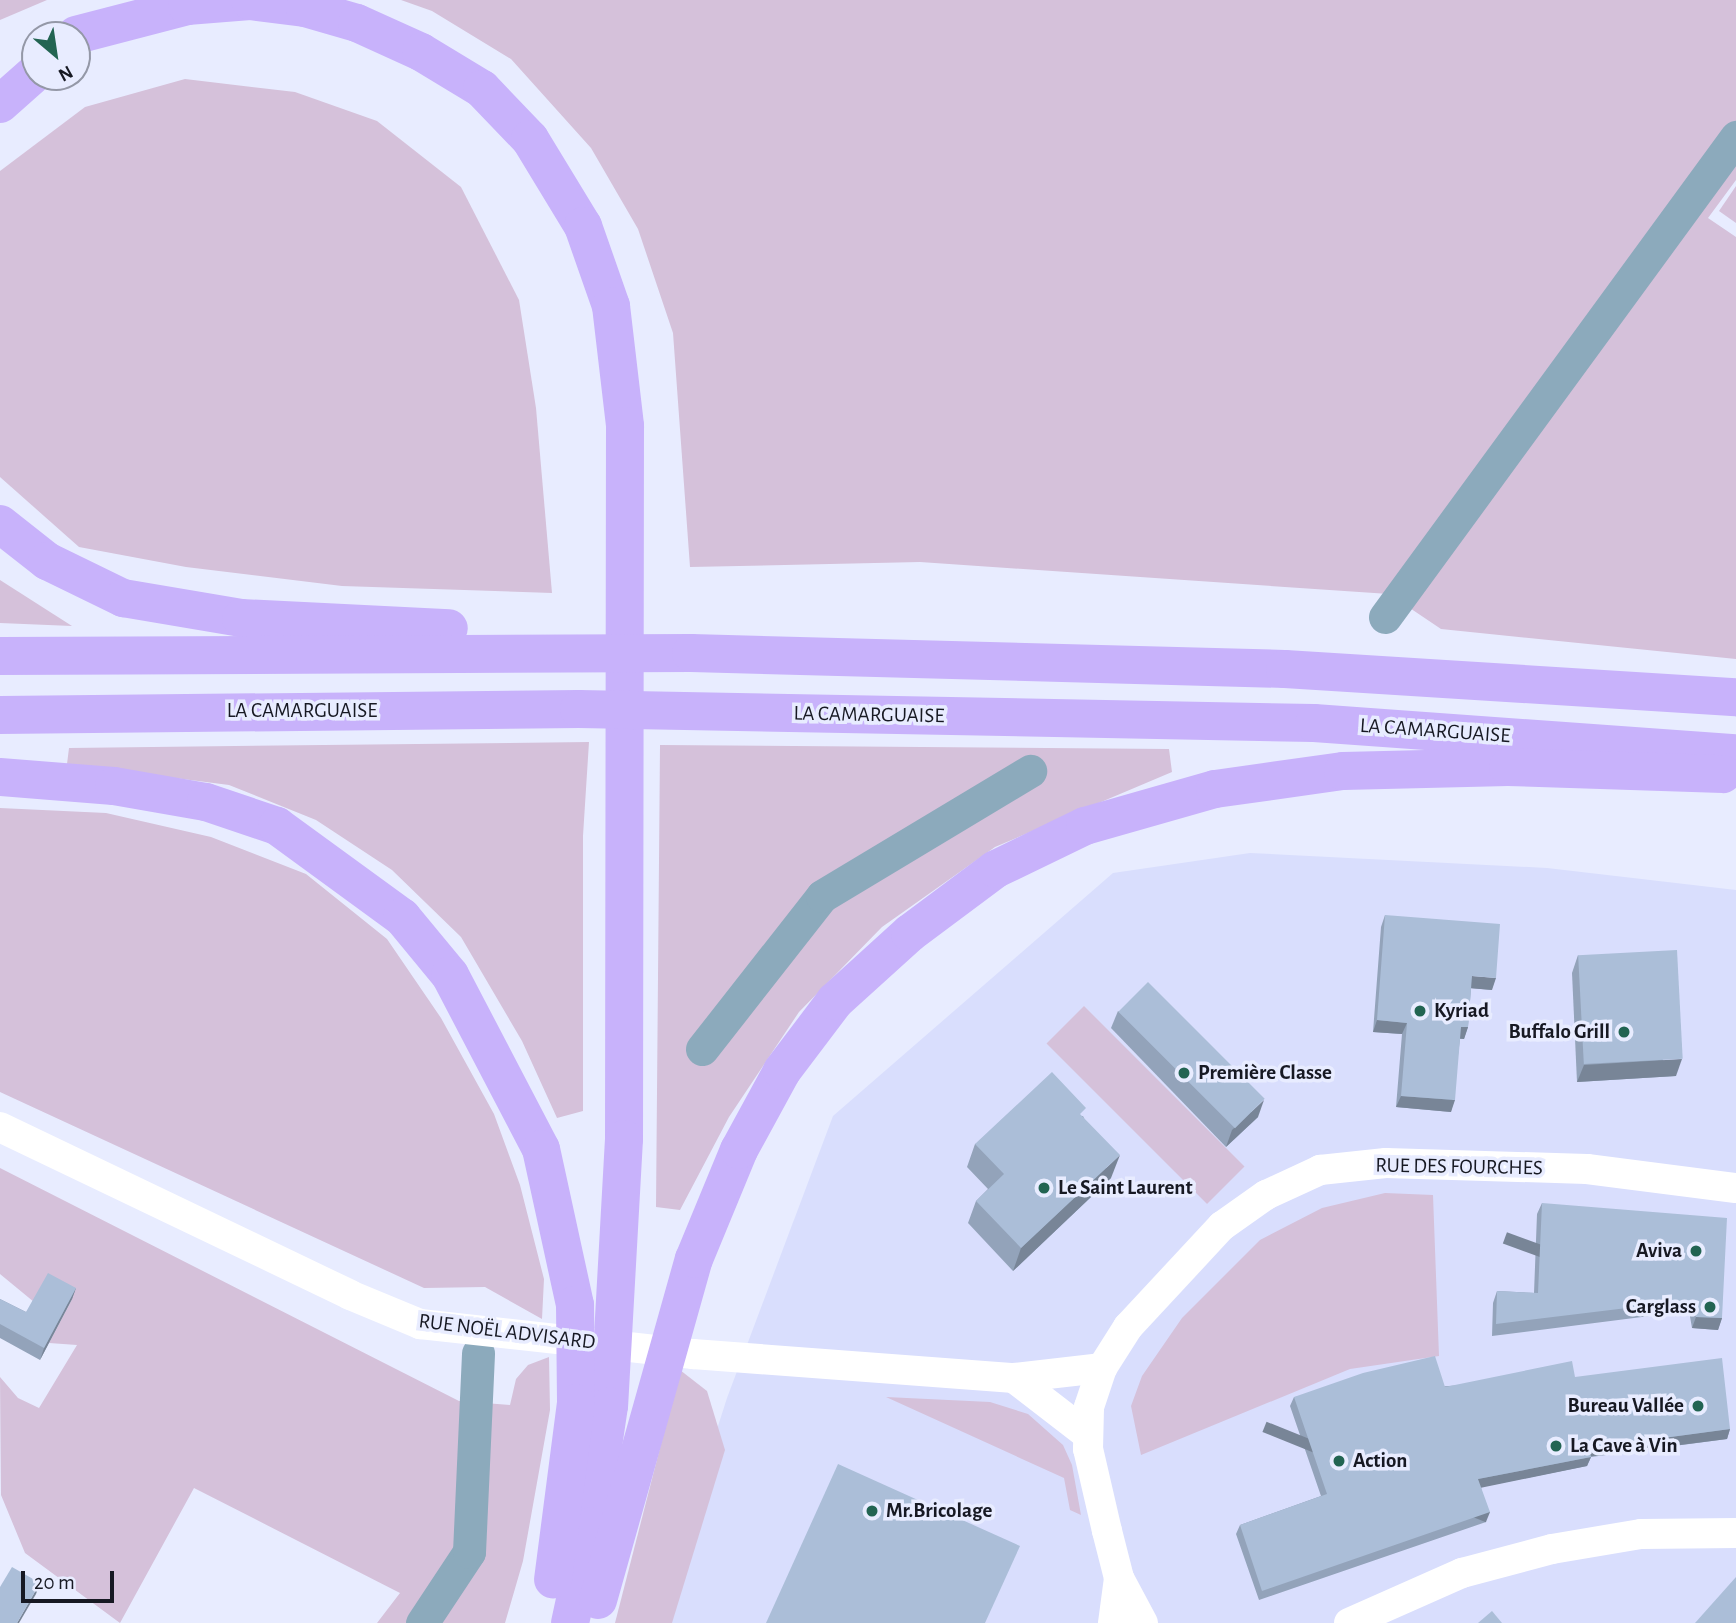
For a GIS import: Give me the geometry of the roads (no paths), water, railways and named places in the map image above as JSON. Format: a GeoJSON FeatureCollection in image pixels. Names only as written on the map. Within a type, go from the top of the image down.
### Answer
{"type":"FeatureCollection","features":[{"type":"Feature","properties":{"kind":"highway"},"geometry":{"type":"LineString","coordinates":[[91,30],[117,21],[187,6],[250,1],[305,8],[357,23],[400,42],[482,89],[530,139],[583,226],[611,306],[625,426],[624,1139],[616,1305],[563,1526],[546,1623]]}},
{"type":"Feature","properties":{"kind":"highway"},"geometry":{"type":"LineString","coordinates":[[91,36],[117,21]]}},
{"type":"Feature","properties":{"kind":"highway"},"geometry":{"type":"LineString","coordinates":[[0,73],[21,60]]}},
{"type":"Feature","properties":{"kind":"highway"},"geometry":{"type":"LineString","coordinates":[[0,104],[21,85]]}},
{"type":"Feature","properties":{"kind":"highway"},"geometry":{"type":"LineString","coordinates":[[0,524],[47,561],[123,598],[241,618],[536,633],[691,653]]}},
{"type":"Feature","properties":{"kind":"highway"},"geometry":{"type":"LineString","coordinates":[[0,656],[691,653],[1285,669],[1736,696]]}},
{"type":"Feature","properties":{"kind":"highway","name":"LA CAMARGUAISE"},"geometry":{"type":"LineString","coordinates":[[0,715],[579,709],[1314,723],[1736,753]]}},
{"type":"Feature","properties":{"kind":"highway"},"geometry":{"type":"LineString","coordinates":[[591,1623],[677,1312],[740,1150],[782,1072],[835,1002],[910,933],[996,869],[1085,826],[1215,789],[1343,771],[1508,767],[1736,775]]}},
{"type":"Feature","properties":{"kind":"highway"},"geometry":{"type":"LineString","coordinates":[[0,777],[114,786],[192,800],[277,826],[402,916],[450,975],[526,1114],[555,1199],[575,1305],[592,1404],[591,1526],[569,1623]]}},
{"type":"Feature","properties":{"kind":"street","name":"RUE NOËL ADVISARD"},"geometry":{"type":"LineString","coordinates":[[0,1127],[350,1295],[420,1324],[705,1355],[1014,1378],[1102,1368]]}},
{"type":"Feature","properties":{"kind":"street","name":"RUE DES FOURCHES"},"geometry":{"type":"LineString","coordinates":[[1143,1623],[1119,1578],[1088,1435],[1089,1407],[1102,1368],[1128,1327],[1201,1245],[1266,1195],[1320,1170],[1386,1163],[1587,1169],[1736,1188]]}},
{"type":"Feature","properties":{"kind":"street"},"geometry":{"type":"LineString","coordinates":[[1014,1378],[1088,1435]]}},
{"type":"Feature","properties":{"kind":"street"},"geometry":{"type":"LineString","coordinates":[[1349,1623],[1462,1573],[1552,1549],[1641,1534],[1736,1534]]}},
{"type":"Feature","properties":{"kind":"street","name":"RUE DES FOURCHES"},"geometry":{"type":"LineString","coordinates":[[1112,1623],[1119,1578]]}},
{"type":"Feature","properties":{"kind":"waterway"},"geometry":{"type":"LineString","coordinates":[[1385,617],[1736,137]]}},
{"type":"Feature","properties":{"kind":"waterway"},"geometry":{"type":"LineString","coordinates":[[702,1049],[822,896],[1030,771]]}},
{"type":"Feature","properties":{"kind":"waterway"},"geometry":{"type":"LineString","coordinates":[[422,1623],[469,1552],[478,1353]]}},
{"type":"Feature","properties":{"kind":"place","name":"Kyriad"},"geometry":{"type":"Point","coordinates":[1420,1011]}},
{"type":"Feature","properties":{"kind":"place","name":"Buffalo Grill"},"geometry":{"type":"Point","coordinates":[1624,1032]}},
{"type":"Feature","properties":{"kind":"place","name":"Première Classe"},"geometry":{"type":"Point","coordinates":[1184,1073]}},
{"type":"Feature","properties":{"kind":"place","name":"Le Saint Laurent"},"geometry":{"type":"Point","coordinates":[1044,1188]}},
{"type":"Feature","properties":{"kind":"place","name":"Aviva"},"geometry":{"type":"Point","coordinates":[1696,1251]}},
{"type":"Feature","properties":{"kind":"place","name":"Carglass"},"geometry":{"type":"Point","coordinates":[1710,1307]}},
{"type":"Feature","properties":{"kind":"place","name":"Bureau Vallée"},"geometry":{"type":"Point","coordinates":[1698,1406]}},
{"type":"Feature","properties":{"kind":"place","name":"La Cave à Vin"},"geometry":{"type":"Point","coordinates":[1556,1446]}},
{"type":"Feature","properties":{"kind":"place","name":"Action"},"geometry":{"type":"Point","coordinates":[1339,1461]}},
{"type":"Feature","properties":{"kind":"place","name":"Mr.Bricolage"},"geometry":{"type":"Point","coordinates":[872,1511]}}]}
